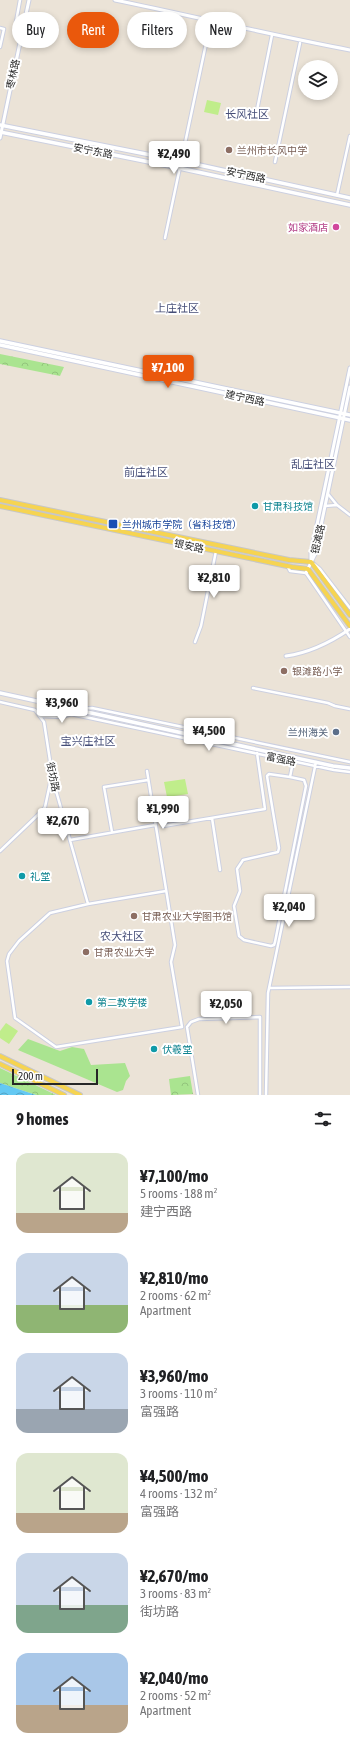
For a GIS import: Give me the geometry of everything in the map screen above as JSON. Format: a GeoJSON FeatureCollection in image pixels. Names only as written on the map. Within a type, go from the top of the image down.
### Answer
{"type":"FeatureCollection","features":[{"type":"Feature","properties":{"kind":"main road","name":"安宁西路"},"geometry":{"type":"LineString","coordinates":[[1,125],[181,161],[350,198]]}},
{"type":"Feature","properties":{"kind":"main road","name":"安宁东路"},"geometry":{"type":"LineString","coordinates":[[1,132],[179,168],[350,205]]}},
{"type":"Feature","properties":{"kind":"main road","name":"建宁西路"},"geometry":{"type":"LineString","coordinates":[[0,341],[350,415]]}},
{"type":"Feature","properties":{"kind":"main road","name":"建宁西路"},"geometry":{"type":"LineString","coordinates":[[0,345],[350,420]]}},
{"type":"Feature","properties":{"kind":"main road","name":"银安路"},"geometry":{"type":"LineString","coordinates":[[0,500],[289,560],[311,562]]}},
{"type":"Feature","properties":{"kind":"main road","name":"银安路"},"geometry":{"type":"LineString","coordinates":[[0,506],[307,571]]}},
{"type":"Feature","properties":{"kind":"main road"},"geometry":{"type":"LineString","coordinates":[[311,562],[350,615]]}},
{"type":"Feature","properties":{"kind":"main road"},"geometry":{"type":"LineString","coordinates":[[307,571],[349,629]]}},
{"type":"Feature","properties":{"kind":"main road","name":"富强路"},"geometry":{"type":"LineString","coordinates":[[0,693],[294,757],[316,764],[350,768]]}},
{"type":"Feature","properties":{"kind":"main road"},"geometry":{"type":"LineString","coordinates":[[0,1056],[80,1095]]}},
{"type":"Feature","properties":{"kind":"main road"},"geometry":{"type":"LineString","coordinates":[[0,1064],[64,1095]]}},
{"type":"Feature","properties":{"kind":"street"},"geometry":{"type":"LineString","coordinates":[[18,12],[20,0]]}},
{"type":"Feature","properties":{"kind":"street","name":"枣林路"},"geometry":{"type":"LineString","coordinates":[[27,12],[29,0]]}},
{"type":"Feature","properties":{"kind":"street"},"geometry":{"type":"LineString","coordinates":[[115,0],[127,1],[195,16]]}},
{"type":"Feature","properties":{"kind":"street"},"geometry":{"type":"LineString","coordinates":[[0,28],[4,28],[0,47]]}},
{"type":"Feature","properties":{"kind":"street"},"geometry":{"type":"LineString","coordinates":[[246,29],[350,50]]}},
{"type":"Feature","properties":{"kind":"street"},"geometry":{"type":"LineString","coordinates":[[256,115],[272,35]]}},
{"type":"Feature","properties":{"kind":"street"},"geometry":{"type":"LineString","coordinates":[[275,162],[300,43]]}},
{"type":"Feature","properties":{"kind":"street","name":"枣林路"},"geometry":{"type":"LineString","coordinates":[[0,138],[1,125],[19,48]]}},
{"type":"Feature","properties":{"kind":"street"},"geometry":{"type":"LineString","coordinates":[[165,238],[205,48]]}},
{"type":"Feature","properties":{"kind":"street"},"geometry":{"type":"LineString","coordinates":[[337,195],[350,136]]}},
{"type":"Feature","properties":{"kind":"street"},"geometry":{"type":"LineString","coordinates":[[342,414],[350,368]]}},
{"type":"Feature","properties":{"kind":"street"},"geometry":{"type":"LineString","coordinates":[[341,418],[350,387]]}},
{"type":"Feature","properties":{"kind":"street","name":"银滩路"},"geometry":{"type":"LineString","coordinates":[[311,562],[315,554],[328,494],[341,418]]}},
{"type":"Feature","properties":{"kind":"street","name":"银滩路"},"geometry":{"type":"LineString","coordinates":[[311,562],[311,553],[341,418]]}},
{"type":"Feature","properties":{"kind":"street"},"geometry":{"type":"LineString","coordinates":[[328,494],[337,505],[350,515]]}},
{"type":"Feature","properties":{"kind":"street"},"geometry":{"type":"LineString","coordinates":[[325,506],[337,505]]}},
{"type":"Feature","properties":{"kind":"street"},"geometry":{"type":"LineString","coordinates":[[195,642],[201,626],[216,551]]}},
{"type":"Feature","properties":{"kind":"street"},"geometry":{"type":"LineString","coordinates":[[307,571],[311,562],[320,569],[350,608]]}},
{"type":"Feature","properties":{"kind":"street"},"geometry":{"type":"LineString","coordinates":[[286,656],[312,650],[349,629],[350,637]]}},
{"type":"Feature","properties":{"kind":"street"},"geometry":{"type":"LineString","coordinates":[[253,688],[328,703],[350,709]]}},
{"type":"Feature","properties":{"kind":"street"},"geometry":{"type":"LineString","coordinates":[[0,702],[35,710],[40,716]]}},
{"type":"Feature","properties":{"kind":"street","name":"富强路"},"geometry":{"type":"LineString","coordinates":[[73,710],[92,708],[350,762]]}},
{"type":"Feature","properties":{"kind":"street"},"geometry":{"type":"LineString","coordinates":[[71,714],[73,710]]}},
{"type":"Feature","properties":{"kind":"street","name":"富强路"},"geometry":{"type":"LineString","coordinates":[[40,716],[49,715],[62,717],[71,714],[293,762],[316,764],[350,772]]}},
{"type":"Feature","properties":{"kind":"street","name":"街坊路"},"geometry":{"type":"LineString","coordinates":[[40,716],[44,722],[52,777],[88,904]]}},
{"type":"Feature","properties":{"kind":"street"},"geometry":{"type":"LineString","coordinates":[[163,826],[265,809],[257,749]]}},
{"type":"Feature","properties":{"kind":"street"},"geometry":{"type":"LineString","coordinates":[[290,777],[294,757]]}},
{"type":"Feature","properties":{"kind":"street"},"geometry":{"type":"LineString","coordinates":[[266,1095],[267,1004],[269,988],[316,764]]}},
{"type":"Feature","properties":{"kind":"street"},"geometry":{"type":"LineString","coordinates":[[147,771],[175,945],[172,962],[182,1027],[56,1047],[15,1018],[7,961],[9,954],[20,941],[50,913],[88,904],[166,891]]}},
{"type":"Feature","properties":{"kind":"street"},"geometry":{"type":"LineString","coordinates":[[272,774],[290,777],[304,780],[306,786],[275,942],[274,945],[271,946],[244,940],[239,936],[234,906],[240,891],[237,869],[243,860],[278,852],[279,848],[267,776],[272,774]]}},
{"type":"Feature","properties":{"kind":"street"},"geometry":{"type":"LineString","coordinates":[[0,851],[42,812],[45,807],[52,777]]}},
{"type":"Feature","properties":{"kind":"street"},"geometry":{"type":"LineString","coordinates":[[112,832],[104,787],[148,780]]}},
{"type":"Feature","properties":{"kind":"street"},"geometry":{"type":"LineString","coordinates":[[212,818],[220,870]]}},
{"type":"Feature","properties":{"kind":"street"},"geometry":{"type":"LineString","coordinates":[[70,840],[155,825]]}},
{"type":"Feature","properties":{"kind":"street"},"geometry":{"type":"LineString","coordinates":[[269,988],[350,987]]}},
{"type":"Feature","properties":{"kind":"street"},"geometry":{"type":"LineString","coordinates":[[198,1095],[187,1028],[189,1024],[202,1019],[260,1017],[260,1095]]}},
{"type":"Feature","properties":{"kind":"green space"},"geometry":{"type":"Polygon","coordinates":[[[207,100],[221,103],[218,115],[204,112],[207,100]]]}},
{"type":"Feature","properties":{"kind":"green space"},"geometry":{"type":"Polygon","coordinates":[[[0,354],[64,367],[60,376],[0,364],[0,354]]]}},
{"type":"Feature","properties":{"kind":"green space"},"geometry":{"type":"Polygon","coordinates":[[[185,779],[188,794],[167,797],[164,782],[185,779]]]}},
{"type":"Feature","properties":{"kind":"green space"},"geometry":{"type":"Polygon","coordinates":[[[6,1023],[18,1031],[9,1044],[0,1038],[0,1031],[6,1023]]]}},
{"type":"Feature","properties":{"kind":"green space"},"geometry":{"type":"Polygon","coordinates":[[[28,1039],[60,1051],[72,1047],[84,1049],[91,1065],[125,1063],[130,1076],[126,1081],[123,1090],[117,1092],[18,1050],[28,1039]]]}},
{"type":"Feature","properties":{"kind":"green space"},"geometry":{"type":"Polygon","coordinates":[[[0,1068],[56,1095],[36,1095],[0,1083],[0,1068]]]}},
{"type":"Feature","properties":{"kind":"green space"},"geometry":{"type":"Polygon","coordinates":[[[190,1076],[193,1094],[171,1095],[169,1079],[190,1076]]]}},
{"type":"Feature","properties":{"kind":"water"},"geometry":{"type":"Polygon","coordinates":[[[0,1083],[36,1095],[0,1095],[0,1083]]]}},
{"type":"Feature","properties":{"kind":"place","name":"兰州市长风中学"},"geometry":{"type":"Point","coordinates":[229,150]}},
{"type":"Feature","properties":{"kind":"place","name":"如家酒店"},"geometry":{"type":"Point","coordinates":[336,227]}},
{"type":"Feature","properties":{"kind":"place","name":"甘肃科技馆"},"geometry":{"type":"Point","coordinates":[255,506]}},
{"type":"Feature","properties":{"kind":"place","name":"兰州城市学院（省科技馆）"},"geometry":{"type":"Point","coordinates":[113,524]}},
{"type":"Feature","properties":{"kind":"place","name":"银滩路小学"},"geometry":{"type":"Point","coordinates":[284,671]}},
{"type":"Feature","properties":{"kind":"place","name":"兰州海关"},"geometry":{"type":"Point","coordinates":[336,732]}},
{"type":"Feature","properties":{"kind":"place","name":"礼堂"},"geometry":{"type":"Point","coordinates":[22,876]}},
{"type":"Feature","properties":{"kind":"place","name":"甘肃农业大学图书馆"},"geometry":{"type":"Point","coordinates":[134,916]}},
{"type":"Feature","properties":{"kind":"place","name":"甘肃农业大学"},"geometry":{"type":"Point","coordinates":[86,952]}},
{"type":"Feature","properties":{"kind":"place","name":"第二教学楼"},"geometry":{"type":"Point","coordinates":[89,1002]}},
{"type":"Feature","properties":{"kind":"place","name":"伏羲堂"},"geometry":{"type":"Point","coordinates":[154,1049]}},
{"type":"Feature","properties":{"kind":"district","name":"长风社区"},"geometry":{"type":"Point","coordinates":[247,114]}},
{"type":"Feature","properties":{"kind":"district","name":"上庄社区"},"geometry":{"type":"Point","coordinates":[177,308]}},
{"type":"Feature","properties":{"kind":"district","name":"乱庄社区"},"geometry":{"type":"Point","coordinates":[313,464]}},
{"type":"Feature","properties":{"kind":"district","name":"前庄社区"},"geometry":{"type":"Point","coordinates":[146,472]}},
{"type":"Feature","properties":{"kind":"district","name":"宝兴庄社区"},"geometry":{"type":"Point","coordinates":[88,741]}},
{"type":"Feature","properties":{"kind":"district","name":"农大社区"},"geometry":{"type":"Point","coordinates":[122,936]}}]}
